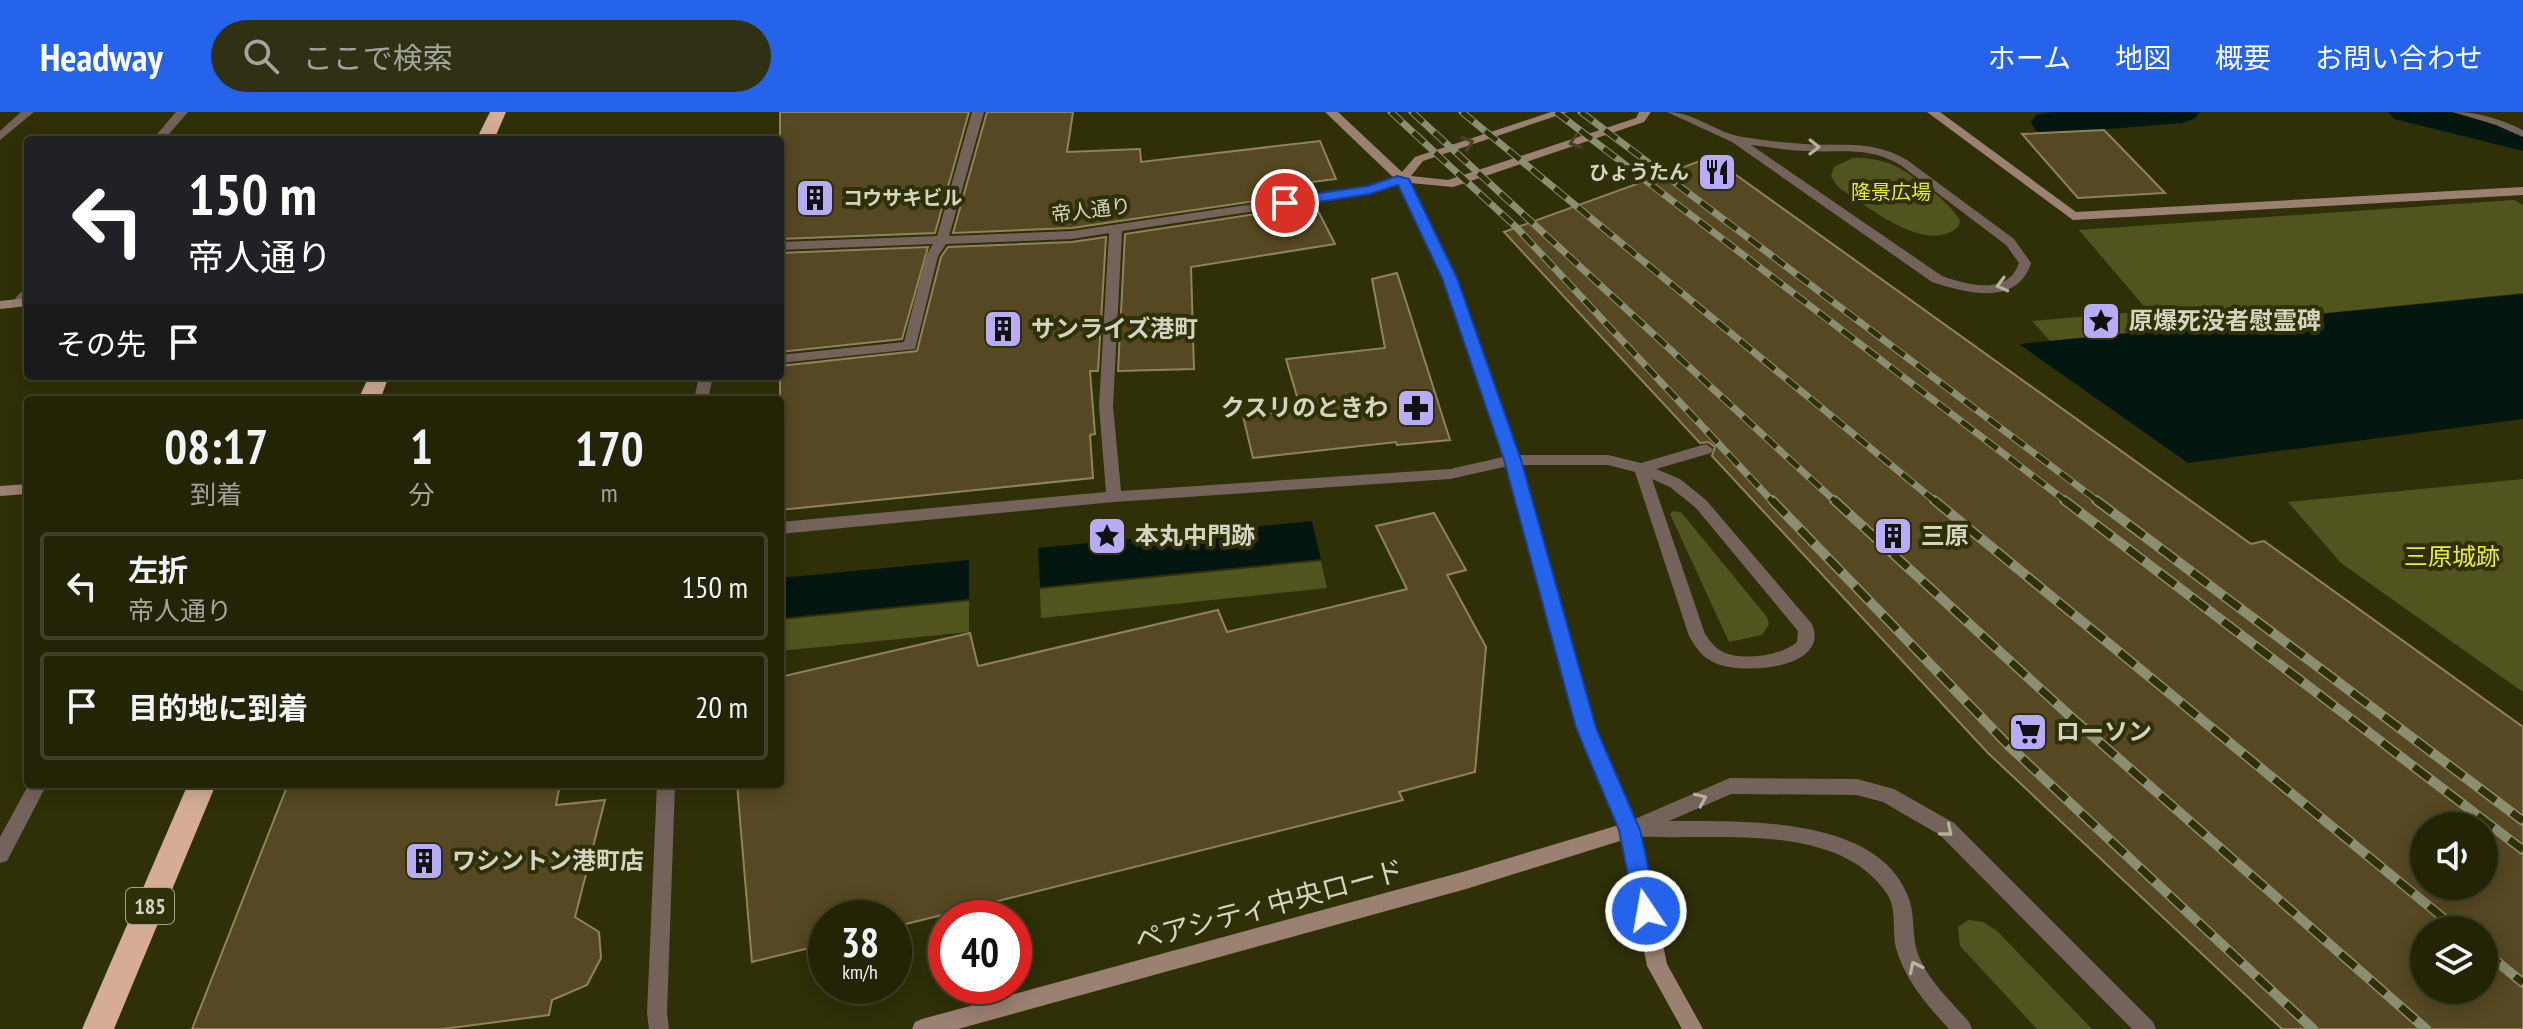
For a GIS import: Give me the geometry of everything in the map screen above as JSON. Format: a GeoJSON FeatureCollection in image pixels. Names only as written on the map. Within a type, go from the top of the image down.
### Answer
{"type":"FeatureCollection","features":[{"type":"Feature","properties":{"kind":"highway"},"geometry":{"type":"LineString","coordinates":[[487,136],[498,112]]}},
{"type":"Feature","properties":{"kind":"highway","name":"185"},"geometry":{"type":"LineString","coordinates":[[98,1029],[200,788]]}},
{"type":"Feature","properties":{"kind":"street"},"geometry":{"type":"LineString","coordinates":[[0,137],[28,112]]}},
{"type":"Feature","properties":{"kind":"street"},"geometry":{"type":"LineString","coordinates":[[161,136],[182,112]]}},
{"type":"Feature","properties":{"kind":"street"},"geometry":{"type":"LineString","coordinates":[[784,359],[910,346],[932,256],[942,240],[978,112]]}},
{"type":"Feature","properties":{"kind":"street"},"geometry":{"type":"LineString","coordinates":[[1331,112],[1402,179],[1450,278],[1512,460],[1586,728],[1630,830],[1657,966],[1693,1029]]}},
{"type":"Feature","properties":{"kind":"street"},"geometry":{"type":"LineString","coordinates":[[1402,179],[1419,159],[1562,112]]}},
{"type":"Feature","properties":{"kind":"street"},"geometry":{"type":"LineString","coordinates":[[1402,179],[1449,184],[1640,120],[1645,112]]}},
{"type":"Feature","properties":{"kind":"street"},"geometry":{"type":"LineString","coordinates":[[1673,112],[1736,140],[1937,279],[1961,287],[1987,289],[2008,285],[2022,276],[2025,263],[2010,242],[1895,157],[1862,147],[1806,148],[1736,140]]}},
{"type":"Feature","properties":{"kind":"street"},"geometry":{"type":"LineString","coordinates":[[1933,112],[2073,216],[2523,191]]}},
{"type":"Feature","properties":{"kind":"street"},"geometry":{"type":"LineString","coordinates":[[2459,112],[2500,123],[2523,134]]}},
{"type":"Feature","properties":{"kind":"street","name":"帝人通り"},"geometry":{"type":"LineString","coordinates":[[784,246],[1072,235],[1370,190],[1402,179]]}},
{"type":"Feature","properties":{"kind":"street"},"geometry":{"type":"LineString","coordinates":[[1114,497],[1106,406],[1116,228]]}},
{"type":"Feature","properties":{"kind":"street"},"geometry":{"type":"LineString","coordinates":[[0,305],[24,299]]}},
{"type":"Feature","properties":{"kind":"street"},"geometry":{"type":"LineString","coordinates":[[1641,468],[1706,449]]}},
{"type":"Feature","properties":{"kind":"street"},"geometry":{"type":"LineString","coordinates":[[784,528],[1114,497],[1450,474],[1512,460],[1608,460],[1641,468],[1675,483],[1701,504],[1806,629],[1806,641],[1795,655],[1734,662],[1705,648],[1697,636],[1641,468]]}},
{"type":"Feature","properties":{"kind":"street"},"geometry":{"type":"LineString","coordinates":[[0,491],[24,489]]}},
{"type":"Feature","properties":{"kind":"street"},"geometry":{"type":"LineString","coordinates":[[1630,830],[1730,786],[1857,787],[1888,795],[1947,829],[2146,1029]]}},
{"type":"Feature","properties":{"kind":"street"},"geometry":{"type":"LineString","coordinates":[[0,855],[36,788]]}},
{"type":"Feature","properties":{"kind":"street"},"geometry":{"type":"LineString","coordinates":[[659,1029],[657,1013],[666,788]]}},
{"type":"Feature","properties":{"kind":"street"},"geometry":{"type":"LineString","coordinates":[[1630,830],[1743,830],[1823,841],[1851,850],[1876,867],[1895,889],[1905,914],[1904,936],[1910,959],[1924,985],[1962,1029]]}},
{"type":"Feature","properties":{"kind":"street","name":"ペアシティ中央ロード"},"geometry":{"type":"LineString","coordinates":[[922,1029],[1466,880],[1630,830]]}},
{"type":"Feature","properties":{"kind":"green space","name":"隆景広場"},"geometry":{"type":"Polygon","coordinates":[[[1853,158],[1881,161],[1908,173],[1956,214],[1960,221],[1958,227],[1945,234],[1930,236],[1896,225],[1864,205],[1838,187],[1831,176],[1834,167],[1853,158]]]}},
{"type":"Feature","properties":{"kind":"green space"},"geometry":{"type":"Polygon","coordinates":[[[2514,200],[2523,205],[2523,293],[2050,341],[2032,321],[2148,311],[2079,230],[2514,200]]]}},
{"type":"Feature","properties":{"kind":"green space","name":"三原城跡"},"geometry":{"type":"Polygon","coordinates":[[[2523,479],[2523,692],[2341,563],[2288,502],[2523,479]]]}},
{"type":"Feature","properties":{"kind":"green space"},"geometry":{"type":"Polygon","coordinates":[[[1673,511],[1681,512],[1767,617],[1769,624],[1762,635],[1729,642],[1670,514],[1673,511]]]}},
{"type":"Feature","properties":{"kind":"green space"},"geometry":{"type":"Polygon","coordinates":[[[1321,561],[1327,588],[1041,618],[1040,589],[1321,561]]]}},
{"type":"Feature","properties":{"kind":"green space"},"geometry":{"type":"Polygon","coordinates":[[[969,601],[969,632],[784,651],[784,620],[969,601]]]}},
{"type":"Feature","properties":{"kind":"green space"},"geometry":{"type":"Polygon","coordinates":[[[1968,920],[1983,922],[1997,931],[2092,1029],[2037,1029],[1960,946],[1958,927],[1968,920]]]}},
{"type":"Feature","properties":{"kind":"shaded area"},"geometry":{"type":"Polygon","coordinates":[[[2523,294],[2523,419],[2188,463],[2019,344],[2523,294]]]}},
{"type":"Feature","properties":{"kind":"shaded area"},"geometry":{"type":"Polygon","coordinates":[[[1312,521],[1321,559],[1040,587],[1038,548],[1312,521]]]}},
{"type":"Feature","properties":{"kind":"shaded area"},"geometry":{"type":"Polygon","coordinates":[[[969,560],[969,599],[784,618],[784,578],[969,560]]]}},
{"type":"Feature","properties":{"kind":"building"},"geometry":{"type":"Polygon","coordinates":[[[780,112],[969,112],[935,233],[784,239],[784,136],[780,136],[780,112]]]}},
{"type":"Feature","properties":{"kind":"building"},"geometry":{"type":"Polygon","coordinates":[[[987,112],[1073,112],[1067,152],[1140,149],[1141,162],[1320,141],[1336,179],[1304,183],[1309,193],[1072,228],[953,233],[987,112]]]}},
{"type":"Feature","properties":{"kind":"building"},"geometry":{"type":"Polygon","coordinates":[[[2104,130],[2165,193],[2078,198],[2022,134],[2104,130]]]}},
{"type":"Feature","properties":{"kind":"building"},"geometry":{"type":"Polygon","coordinates":[[[1711,157],[2251,544],[2264,541],[2523,727],[2523,1029],[2282,1029],[1988,753],[1712,456],[1715,447],[1708,442],[1700,443],[1504,232],[1711,157]]]}},
{"type":"Feature","properties":{"kind":"building"},"geometry":{"type":"Polygon","coordinates":[[[1315,205],[1335,244],[1191,267],[1194,369],[1118,371],[1125,234],[1315,205]]]}},
{"type":"Feature","properties":{"kind":"building"},"geometry":{"type":"Polygon","coordinates":[[[1106,237],[1098,371],[1090,371],[1095,434],[1090,435],[1093,478],[784,510],[784,396],[780,396],[780,380],[784,380],[784,366],[917,351],[941,257],[948,247],[1072,242],[1106,237]]]}},
{"type":"Feature","properties":{"kind":"building"},"geometry":{"type":"Polygon","coordinates":[[[928,247],[902,339],[784,352],[784,253],[928,247]]]}},
{"type":"Feature","properties":{"kind":"building"},"geometry":{"type":"Polygon","coordinates":[[[1397,273],[1450,440],[1397,445],[1396,442],[1253,458],[1243,416],[1301,410],[1286,359],[1385,348],[1372,279],[1397,273]]]}},
{"type":"Feature","properties":{"kind":"building"},"geometry":{"type":"Polygon","coordinates":[[[1434,513],[1466,570],[1447,575],[1486,647],[1475,772],[1399,792],[1403,800],[1002,900],[928,900],[928,919],[912,923],[912,900],[808,900],[808,948],[752,962],[737,788],[784,788],[784,676],[970,633],[978,666],[1218,610],[1227,632],[1407,589],[1376,526],[1434,513]]]}},
{"type":"Feature","properties":{"kind":"building","name":"ワシントン港町店"},"geometry":{"type":"Polygon","coordinates":[[[286,788],[559,788],[556,805],[605,800],[575,917],[599,932],[601,958],[587,985],[552,1000],[549,1015],[443,1029],[192,1029],[286,788]]]}},
{"type":"Feature","properties":{"kind":"waterway"},"geometry":{"type":"LineString","coordinates":[[2049,123],[2182,112]]}},
{"type":"Feature","properties":{"kind":"waterway"},"geometry":{"type":"LineString","coordinates":[[2406,112],[2523,140]]}},
{"type":"Feature","properties":{"kind":"railway"},"geometry":{"type":"LineString","coordinates":[[1391,112],[1516,227],[1773,502]]}},
{"type":"Feature","properties":{"kind":"railway"},"geometry":{"type":"LineString","coordinates":[[1412,112],[1836,502]]}},
{"type":"Feature","properties":{"kind":"railway"},"geometry":{"type":"LineString","coordinates":[[1462,112],[1936,502]]}},
{"type":"Feature","properties":{"kind":"railway"},"geometry":{"type":"LineString","coordinates":[[1556,112],[2067,502]]}},
{"type":"Feature","properties":{"kind":"railway"},"geometry":{"type":"LineString","coordinates":[[1581,112],[2099,502]]}},
{"type":"Feature","properties":{"kind":"railway"},"geometry":{"type":"LineString","coordinates":[[1772,500],[2009,746],[2313,1029]]}},
{"type":"Feature","properties":{"kind":"railway"},"geometry":{"type":"LineString","coordinates":[[1834,500],[2070,716],[2426,1029]]}},
{"type":"Feature","properties":{"kind":"railway"},"geometry":{"type":"LineString","coordinates":[[1934,500],[2441,916]]}},
{"type":"Feature","properties":{"kind":"railway"},"geometry":{"type":"LineString","coordinates":[[2064,500],[2523,850]]}},
{"type":"Feature","properties":{"kind":"railway"},"geometry":{"type":"LineString","coordinates":[[2096,500],[2523,821]]}},
{"type":"Feature","properties":{"kind":"railway"},"geometry":{"type":"LineString","coordinates":[[2498,962],[2523,983]]}},
{"type":"Feature","properties":{"kind":"place","name":"ひょうたん"},"geometry":{"type":"Point","coordinates":[1717,172]}},
{"type":"Feature","properties":{"kind":"place","name":"コウサキビル"},"geometry":{"type":"Point","coordinates":[815,198]}},
{"type":"Feature","properties":{"kind":"place","name":"原爆死没者慰霊碑"},"geometry":{"type":"Point","coordinates":[2101,321]}},
{"type":"Feature","properties":{"kind":"place","name":"サンライズ港町"},"geometry":{"type":"Point","coordinates":[1003,329]}},
{"type":"Feature","properties":{"kind":"place","name":"クスリのときわ"},"geometry":{"type":"Point","coordinates":[1416,408]}},
{"type":"Feature","properties":{"kind":"place","name":"本丸中門跡"},"geometry":{"type":"Point","coordinates":[1107,536]}},
{"type":"Feature","properties":{"kind":"place","name":"三原"},"geometry":{"type":"Point","coordinates":[1893,536]}},
{"type":"Feature","properties":{"kind":"place","name":"ローソン"},"geometry":{"type":"Point","coordinates":[2028,732]}},
{"type":"Feature","properties":{"kind":"place","name":"ワシントン港町店"},"geometry":{"type":"Point","coordinates":[424,861]}},
{"type":"Feature","properties":{"kind":"route"},"geometry":{"type":"LineString","coordinates":[[1285,203],[1370,190],[1402,179],[1450,278],[1512,460],[1586,728],[1630,830],[1646,911]]}}]}
